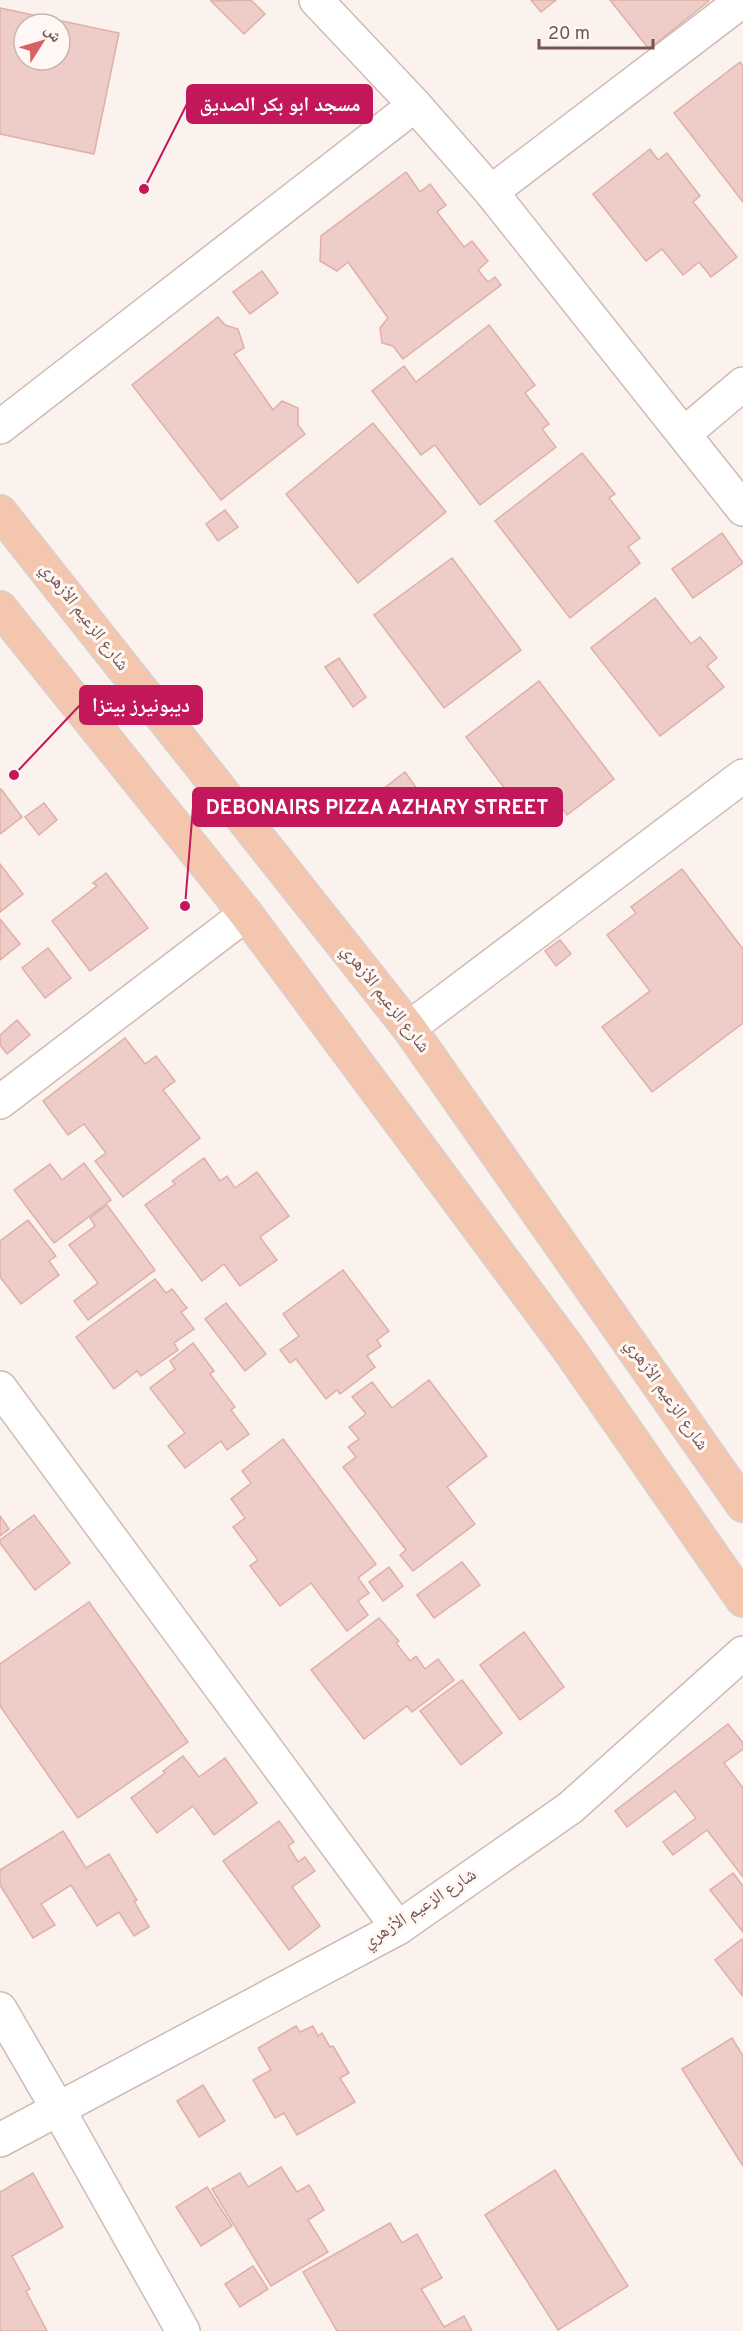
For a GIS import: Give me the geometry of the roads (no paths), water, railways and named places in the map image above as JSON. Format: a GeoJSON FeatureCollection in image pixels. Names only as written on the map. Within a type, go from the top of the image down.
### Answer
{"type":"FeatureCollection","features":[{"type":"Feature","properties":{"kind":"main road","name":"شارع الزعيم الأزهري"},"geometry":{"type":"LineString","coordinates":[[0,512],[409,1028],[743,1505]]}},
{"type":"Feature","properties":{"kind":"main road"},"geometry":{"type":"LineString","coordinates":[[0,608],[246,914],[568,1348],[743,1600]]}},
{"type":"Feature","properties":{"kind":"street"},"geometry":{"type":"LineString","coordinates":[[316,0],[415,105],[491,192],[743,509]]}},
{"type":"Feature","properties":{"kind":"street"},"geometry":{"type":"LineString","coordinates":[[491,192],[743,0]]}},
{"type":"Feature","properties":{"kind":"street"},"geometry":{"type":"LineString","coordinates":[[0,427],[415,105]]}},
{"type":"Feature","properties":{"kind":"street"},"geometry":{"type":"LineString","coordinates":[[684,434],[743,384]]}},
{"type":"Feature","properties":{"kind":"street"},"geometry":{"type":"LineString","coordinates":[[409,1028],[743,776]]}},
{"type":"Feature","properties":{"kind":"street"},"geometry":{"type":"LineString","coordinates":[[0,1102],[246,914]]}},
{"type":"Feature","properties":{"kind":"street"},"geometry":{"type":"LineString","coordinates":[[0,1388],[398,1928]]}},
{"type":"Feature","properties":{"kind":"street","name":"شارع الزعيم الأزهري"},"geometry":{"type":"LineString","coordinates":[[0,2140],[398,1928],[570,1808],[743,1653]]}},
{"type":"Feature","properties":{"kind":"street"},"geometry":{"type":"LineString","coordinates":[[0,2009],[183,2331]]}},
{"type":"Feature","properties":{"kind":"place","name":"مسجد ابو بكر الصديق"},"geometry":{"type":"Point","coordinates":[144,189]}},
{"type":"Feature","properties":{"kind":"place","name":"ديبونيرز بيتزا"},"geometry":{"type":"Point","coordinates":[14,775]}},
{"type":"Feature","properties":{"kind":"place","name":"DEBONAIRS PIZZA AZHARY STREET"},"geometry":{"type":"Point","coordinates":[185,906]}}]}
